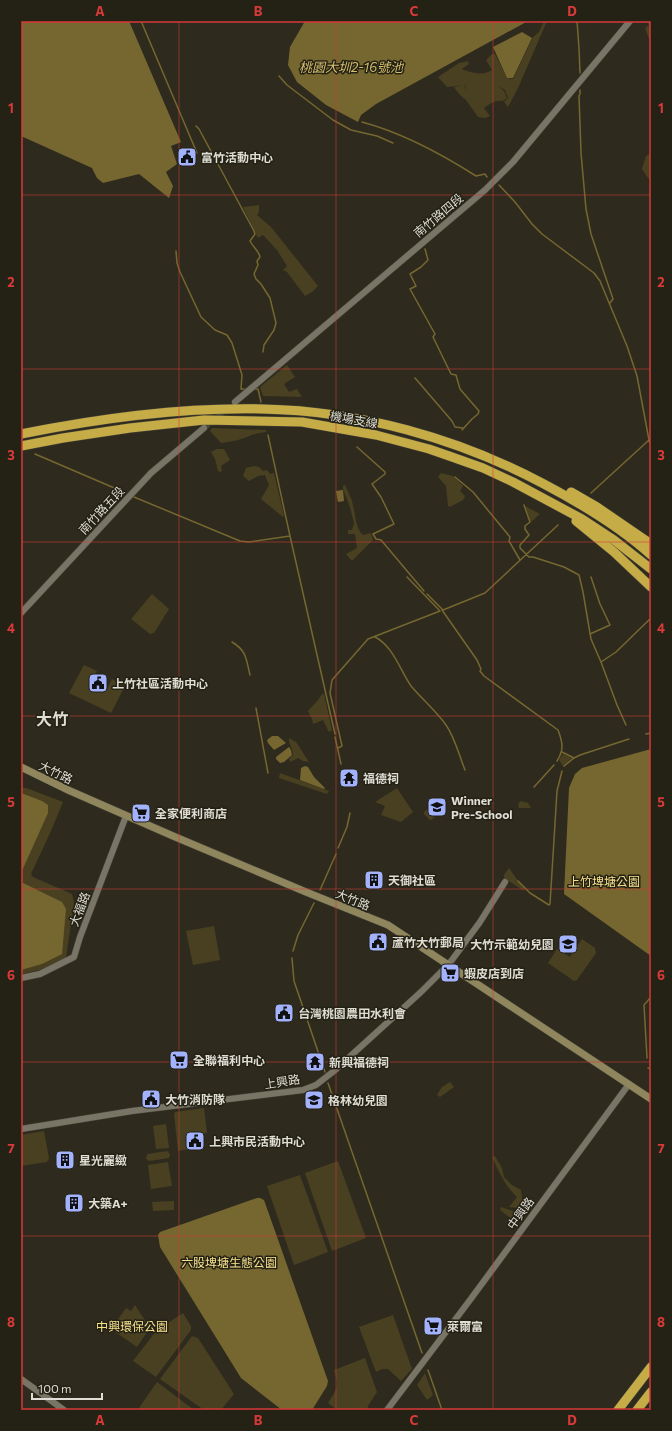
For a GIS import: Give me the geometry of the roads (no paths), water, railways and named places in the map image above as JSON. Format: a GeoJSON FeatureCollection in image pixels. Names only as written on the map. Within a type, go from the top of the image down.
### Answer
{"type":"FeatureCollection","features":[{"type":"Feature","properties":{"kind":"highway","name":"機場支線"},"geometry":{"type":"LineString","coordinates":[[21,434],[92,421],[176,411],[256,409],[294,410],[347,417],[405,429],[456,445],[520,471],[589,509],[651,555]]}},
{"type":"Feature","properties":{"kind":"highway","name":"機場支線"},"geometry":{"type":"LineString","coordinates":[[21,446],[122,429],[204,420],[302,422],[376,435],[429,449],[482,468],[513,482],[553,503],[614,540],[651,569]]}},
{"type":"Feature","properties":{"kind":"highway"},"geometry":{"type":"LineString","coordinates":[[520,471],[582,498],[619,521],[651,544]]}},
{"type":"Feature","properties":{"kind":"highway"},"geometry":{"type":"LineString","coordinates":[[553,503],[614,552],[651,587]]}},
{"type":"Feature","properties":{"kind":"highway"},"geometry":{"type":"LineString","coordinates":[[618,1410],[651,1367]]}},
{"type":"Feature","properties":{"kind":"highway"},"geometry":{"type":"LineString","coordinates":[[637,1410],[651,1392]]}},
{"type":"Feature","properties":{"kind":"main road","name":"大竹路"},"geometry":{"type":"LineString","coordinates":[[21,767],[126,816],[306,892],[388,924],[651,1099]]}},
{"type":"Feature","properties":{"kind":"street","name":"南竹路四段"},"geometry":{"type":"LineString","coordinates":[[235,402],[485,190],[513,162],[630,21]]}},
{"type":"Feature","properties":{"kind":"street","name":"南竹路五段"},"geometry":{"type":"LineString","coordinates":[[21,613],[151,473],[204,428]]}},
{"type":"Feature","properties":{"kind":"street","name":"大福路"},"geometry":{"type":"LineString","coordinates":[[21,978],[40,974],[74,957],[80,937],[126,816]]}},
{"type":"Feature","properties":{"kind":"street","name":"上興路"},"geometry":{"type":"LineString","coordinates":[[21,1130],[132,1111],[250,1097],[310,1088],[346,1061],[449,964],[480,922],[505,882]]}},
{"type":"Feature","properties":{"kind":"street","name":"中興路"},"geometry":{"type":"LineString","coordinates":[[387,1410],[630,1084]]}},
{"type":"Feature","properties":{"kind":"street"},"geometry":{"type":"LineString","coordinates":[[21,1379],[64,1410]]}},
{"type":"Feature","properties":{"kind":"water"},"geometry":{"type":"Polygon","coordinates":[[[21,21],[129,21],[181,142],[171,146],[177,164],[166,172],[173,186],[169,198],[139,174],[103,183],[97,178],[92,168],[21,136],[21,21]]]}},
{"type":"Feature","properties":{"kind":"water","name":"桃園大圳2-16號池"},"geometry":{"type":"Polygon","coordinates":[[[305,21],[528,21],[376,104],[361,115],[358,122],[326,105],[297,82],[288,65],[290,47],[305,21]]]}},
{"type":"Feature","properties":{"kind":"water"},"geometry":{"type":"Polygon","coordinates":[[[522,32],[532,38],[513,78],[507,78],[493,47],[522,32]]]}},
{"type":"Feature","properties":{"kind":"water"},"geometry":{"type":"Polygon","coordinates":[[[343,490],[344,501],[338,502],[336,491],[343,490]]]}},
{"type":"Feature","properties":{"kind":"water"},"geometry":{"type":"Polygon","coordinates":[[[272,736],[278,736],[286,743],[274,750],[267,740],[272,736]]]}},
{"type":"Feature","properties":{"kind":"water"},"geometry":{"type":"Polygon","coordinates":[[[289,747],[292,755],[284,762],[280,763],[276,757],[289,747]]]}},
{"type":"Feature","properties":{"kind":"water","name":"上竹埤塘公園"},"geometry":{"type":"Polygon","coordinates":[[[651,749],[651,956],[564,894],[569,788],[575,774],[582,768],[651,749]]]}},
{"type":"Feature","properties":{"kind":"water"},"geometry":{"type":"Polygon","coordinates":[[[305,766],[308,767],[314,777],[325,788],[324,789],[300,780],[301,768],[305,766]]]}},
{"type":"Feature","properties":{"kind":"water"},"geometry":{"type":"Polygon","coordinates":[[[21,793],[42,801],[48,805],[48,813],[21,873],[21,793]]]}},
{"type":"Feature","properties":{"kind":"water"},"geometry":{"type":"Polygon","coordinates":[[[21,882],[62,902],[66,909],[62,954],[42,964],[21,970],[21,882]]]}},
{"type":"Feature","properties":{"kind":"water","name":"六股埤塘生態公園"},"geometry":{"type":"Polygon","coordinates":[[[257,1198],[264,1200],[328,1381],[327,1386],[312,1410],[282,1410],[241,1378],[160,1247],[158,1235],[160,1232],[257,1198]]]}},
{"type":"Feature","properties":{"kind":"waterway"},"geometry":{"type":"LineString","coordinates":[[141,21],[197,153]]}},
{"type":"Feature","properties":{"kind":"waterway"},"geometry":{"type":"LineString","coordinates":[[577,21],[580,73]]}},
{"type":"Feature","properties":{"kind":"waterway"},"geometry":{"type":"LineString","coordinates":[[279,76],[287,85],[333,120],[351,130],[377,136],[393,143]]}},
{"type":"Feature","properties":{"kind":"waterway"},"geometry":{"type":"LineString","coordinates":[[580,90],[581,153],[586,209],[591,234],[613,299],[610,303]]}},
{"type":"Feature","properties":{"kind":"waterway"},"geometry":{"type":"LineString","coordinates":[[362,122],[421,144],[476,176],[485,174],[487,177]]}},
{"type":"Feature","properties":{"kind":"waterway"},"geometry":{"type":"LineString","coordinates":[[196,126],[255,234],[250,241],[260,257],[257,261],[258,265],[254,274],[270,298],[276,323],[274,330],[264,345],[263,352]]}},
{"type":"Feature","properties":{"kind":"waterway"},"geometry":{"type":"LineString","coordinates":[[499,185],[542,234],[594,273],[600,281],[627,346],[637,376],[649,440],[591,493]]}},
{"type":"Feature","properties":{"kind":"waterway"},"geometry":{"type":"LineString","coordinates":[[425,249],[428,260],[421,267],[410,274],[416,286],[410,289],[435,334],[433,337],[451,374],[456,375],[460,389],[479,411],[478,414],[462,430]]}},
{"type":"Feature","properties":{"kind":"waterway"},"geometry":{"type":"LineString","coordinates":[[176,251],[177,263],[180,272],[201,317],[215,330],[227,335],[232,343],[242,375],[241,389],[244,389]]}},
{"type":"Feature","properties":{"kind":"waterway"},"geometry":{"type":"LineString","coordinates":[[415,378],[452,421],[455,427],[463,428]]}},
{"type":"Feature","properties":{"kind":"waterway"},"geometry":{"type":"LineString","coordinates":[[255,389],[258,389],[261,402]]}},
{"type":"Feature","properties":{"kind":"waterway"},"geometry":{"type":"LineString","coordinates":[[134,497],[240,541],[249,542],[290,536],[268,435]]}},
{"type":"Feature","properties":{"kind":"waterway"},"geometry":{"type":"LineString","coordinates":[[651,438],[649,440],[651,445]]}},
{"type":"Feature","properties":{"kind":"waterway"},"geometry":{"type":"LineString","coordinates":[[357,447],[385,472],[385,474],[372,484],[381,497],[394,524],[373,534],[376,539],[381,540],[424,591]]}},
{"type":"Feature","properties":{"kind":"waterway"},"geometry":{"type":"LineString","coordinates":[[35,454],[126,493]]}},
{"type":"Feature","properties":{"kind":"waterway"},"geometry":{"type":"LineString","coordinates":[[455,477],[473,492],[510,537],[509,541],[520,560]]}},
{"type":"Feature","properties":{"kind":"waterway"},"geometry":{"type":"LineString","coordinates":[[524,505],[530,522],[525,526],[525,529],[529,535],[520,545],[520,548],[529,557],[564,567],[579,575],[591,639],[626,725]]}},
{"type":"Feature","properties":{"kind":"waterway"},"geometry":{"type":"LineString","coordinates":[[427,594],[443,610],[485,593],[558,525]]}},
{"type":"Feature","properties":{"kind":"waterway"},"geometry":{"type":"LineString","coordinates":[[290,536],[335,734]]}},
{"type":"Feature","properties":{"kind":"waterway"},"geometry":{"type":"LineString","coordinates":[[338,748],[342,746],[330,693],[332,680],[368,639],[440,611],[407,577]]}},
{"type":"Feature","properties":{"kind":"waterway"},"geometry":{"type":"LineString","coordinates":[[590,634],[610,625],[600,604],[591,577]]}},
{"type":"Feature","properties":{"kind":"waterway"},"geometry":{"type":"LineString","coordinates":[[442,610],[477,660],[481,669],[480,671],[484,676],[558,730],[562,746],[561,753],[557,761]]}},
{"type":"Feature","properties":{"kind":"waterway"},"geometry":{"type":"LineString","coordinates":[[601,662],[616,652],[651,618]]}},
{"type":"Feature","properties":{"kind":"waterway"},"geometry":{"type":"LineString","coordinates":[[375,637],[387,646],[411,686],[446,725],[465,770]]}},
{"type":"Feature","properties":{"kind":"waterway"},"geometry":{"type":"LineString","coordinates":[[232,642],[243,652],[247,660],[250,675]]}},
{"type":"Feature","properties":{"kind":"waterway"},"geometry":{"type":"LineString","coordinates":[[256,708],[268,773]]}},
{"type":"Feature","properties":{"kind":"waterway"},"geometry":{"type":"LineString","coordinates":[[646,734],[651,733]]}},
{"type":"Feature","properties":{"kind":"waterway"},"geometry":{"type":"LineString","coordinates":[[335,737],[341,764]]}},
{"type":"Feature","properties":{"kind":"waterway"},"geometry":{"type":"LineString","coordinates":[[574,758],[629,739]]}},
{"type":"Feature","properties":{"kind":"waterway"},"geometry":{"type":"LineString","coordinates":[[562,752],[574,758],[564,766]]}},
{"type":"Feature","properties":{"kind":"waterway"},"geometry":{"type":"LineString","coordinates":[[534,787],[554,765]]}},
{"type":"Feature","properties":{"kind":"waterway"},"geometry":{"type":"LineString","coordinates":[[518,881],[530,893],[549,905],[550,904],[557,791],[562,771]]}},
{"type":"Feature","properties":{"kind":"waterway"},"geometry":{"type":"LineString","coordinates":[[338,848],[347,827],[350,813]]}},
{"type":"Feature","properties":{"kind":"waterway"},"geometry":{"type":"LineString","coordinates":[[320,890],[336,854]]}},
{"type":"Feature","properties":{"kind":"waterway"},"geometry":{"type":"LineString","coordinates":[[293,951],[298,935],[314,903]]}},
{"type":"Feature","properties":{"kind":"waterway"},"geometry":{"type":"LineString","coordinates":[[292,958],[294,981],[325,1072]]}},
{"type":"Feature","properties":{"kind":"waterway"},"geometry":{"type":"LineString","coordinates":[[647,1058],[644,1005],[651,997]]}},
{"type":"Feature","properties":{"kind":"waterway"},"geometry":{"type":"LineString","coordinates":[[328,1083],[422,1353]]}},
{"type":"Feature","properties":{"kind":"waterway"},"geometry":{"type":"LineString","coordinates":[[428,1370],[442,1410]]}},
{"type":"Feature","properties":{"kind":"tunnel"},"geometry":{"type":"LineString","coordinates":[[204,428],[227,408]]}},
{"type":"Feature","properties":{"kind":"place","name":"富竹活動中心"},"geometry":{"type":"Point","coordinates":[187,157]}},
{"type":"Feature","properties":{"kind":"place","name":"上竹社區活動中心"},"geometry":{"type":"Point","coordinates":[98,683]}},
{"type":"Feature","properties":{"kind":"place","name":"福德祠"},"geometry":{"type":"Point","coordinates":[349,778]}},
{"type":"Feature","properties":{"kind":"place","name":"Winner Pre-School"},"geometry":{"type":"Point","coordinates":[437,807]}},
{"type":"Feature","properties":{"kind":"place","name":"全家便利商店"},"geometry":{"type":"Point","coordinates":[141,813]}},
{"type":"Feature","properties":{"kind":"place","name":"天御社區"},"geometry":{"type":"Point","coordinates":[374,880]}},
{"type":"Feature","properties":{"kind":"place","name":"蘆竹大竹郵局"},"geometry":{"type":"Point","coordinates":[378,942]}},
{"type":"Feature","properties":{"kind":"place","name":"大竹示範幼兒園"},"geometry":{"type":"Point","coordinates":[568,944]}},
{"type":"Feature","properties":{"kind":"place","name":"蝦皮店到店"},"geometry":{"type":"Point","coordinates":[450,973]}},
{"type":"Feature","properties":{"kind":"place","name":"台灣桃園農田水利會"},"geometry":{"type":"Point","coordinates":[284,1013]}},
{"type":"Feature","properties":{"kind":"place","name":"全聯福利中心"},"geometry":{"type":"Point","coordinates":[179,1060]}},
{"type":"Feature","properties":{"kind":"place","name":"新興福德祠"},"geometry":{"type":"Point","coordinates":[315,1062]}},
{"type":"Feature","properties":{"kind":"place","name":"大竹消防隊"},"geometry":{"type":"Point","coordinates":[151,1099]}},
{"type":"Feature","properties":{"kind":"place","name":"格林幼兒園"},"geometry":{"type":"Point","coordinates":[314,1100]}},
{"type":"Feature","properties":{"kind":"place","name":"上興市民活動中心"},"geometry":{"type":"Point","coordinates":[195,1141]}},
{"type":"Feature","properties":{"kind":"place","name":"星光麗緻"},"geometry":{"type":"Point","coordinates":[65,1160]}},
{"type":"Feature","properties":{"kind":"place","name":"大築A+"},"geometry":{"type":"Point","coordinates":[74,1203]}},
{"type":"Feature","properties":{"kind":"place","name":"萊爾富"},"geometry":{"type":"Point","coordinates":[433,1326]}},
{"type":"Feature","properties":{"kind":"district","name":"大竹"},"geometry":{"type":"Point","coordinates":[52,718]}},
{"type":"Feature","properties":{"kind":"park label","name":"中興環保公園"},"geometry":{"type":"Point","coordinates":[132,1326]}}]}
